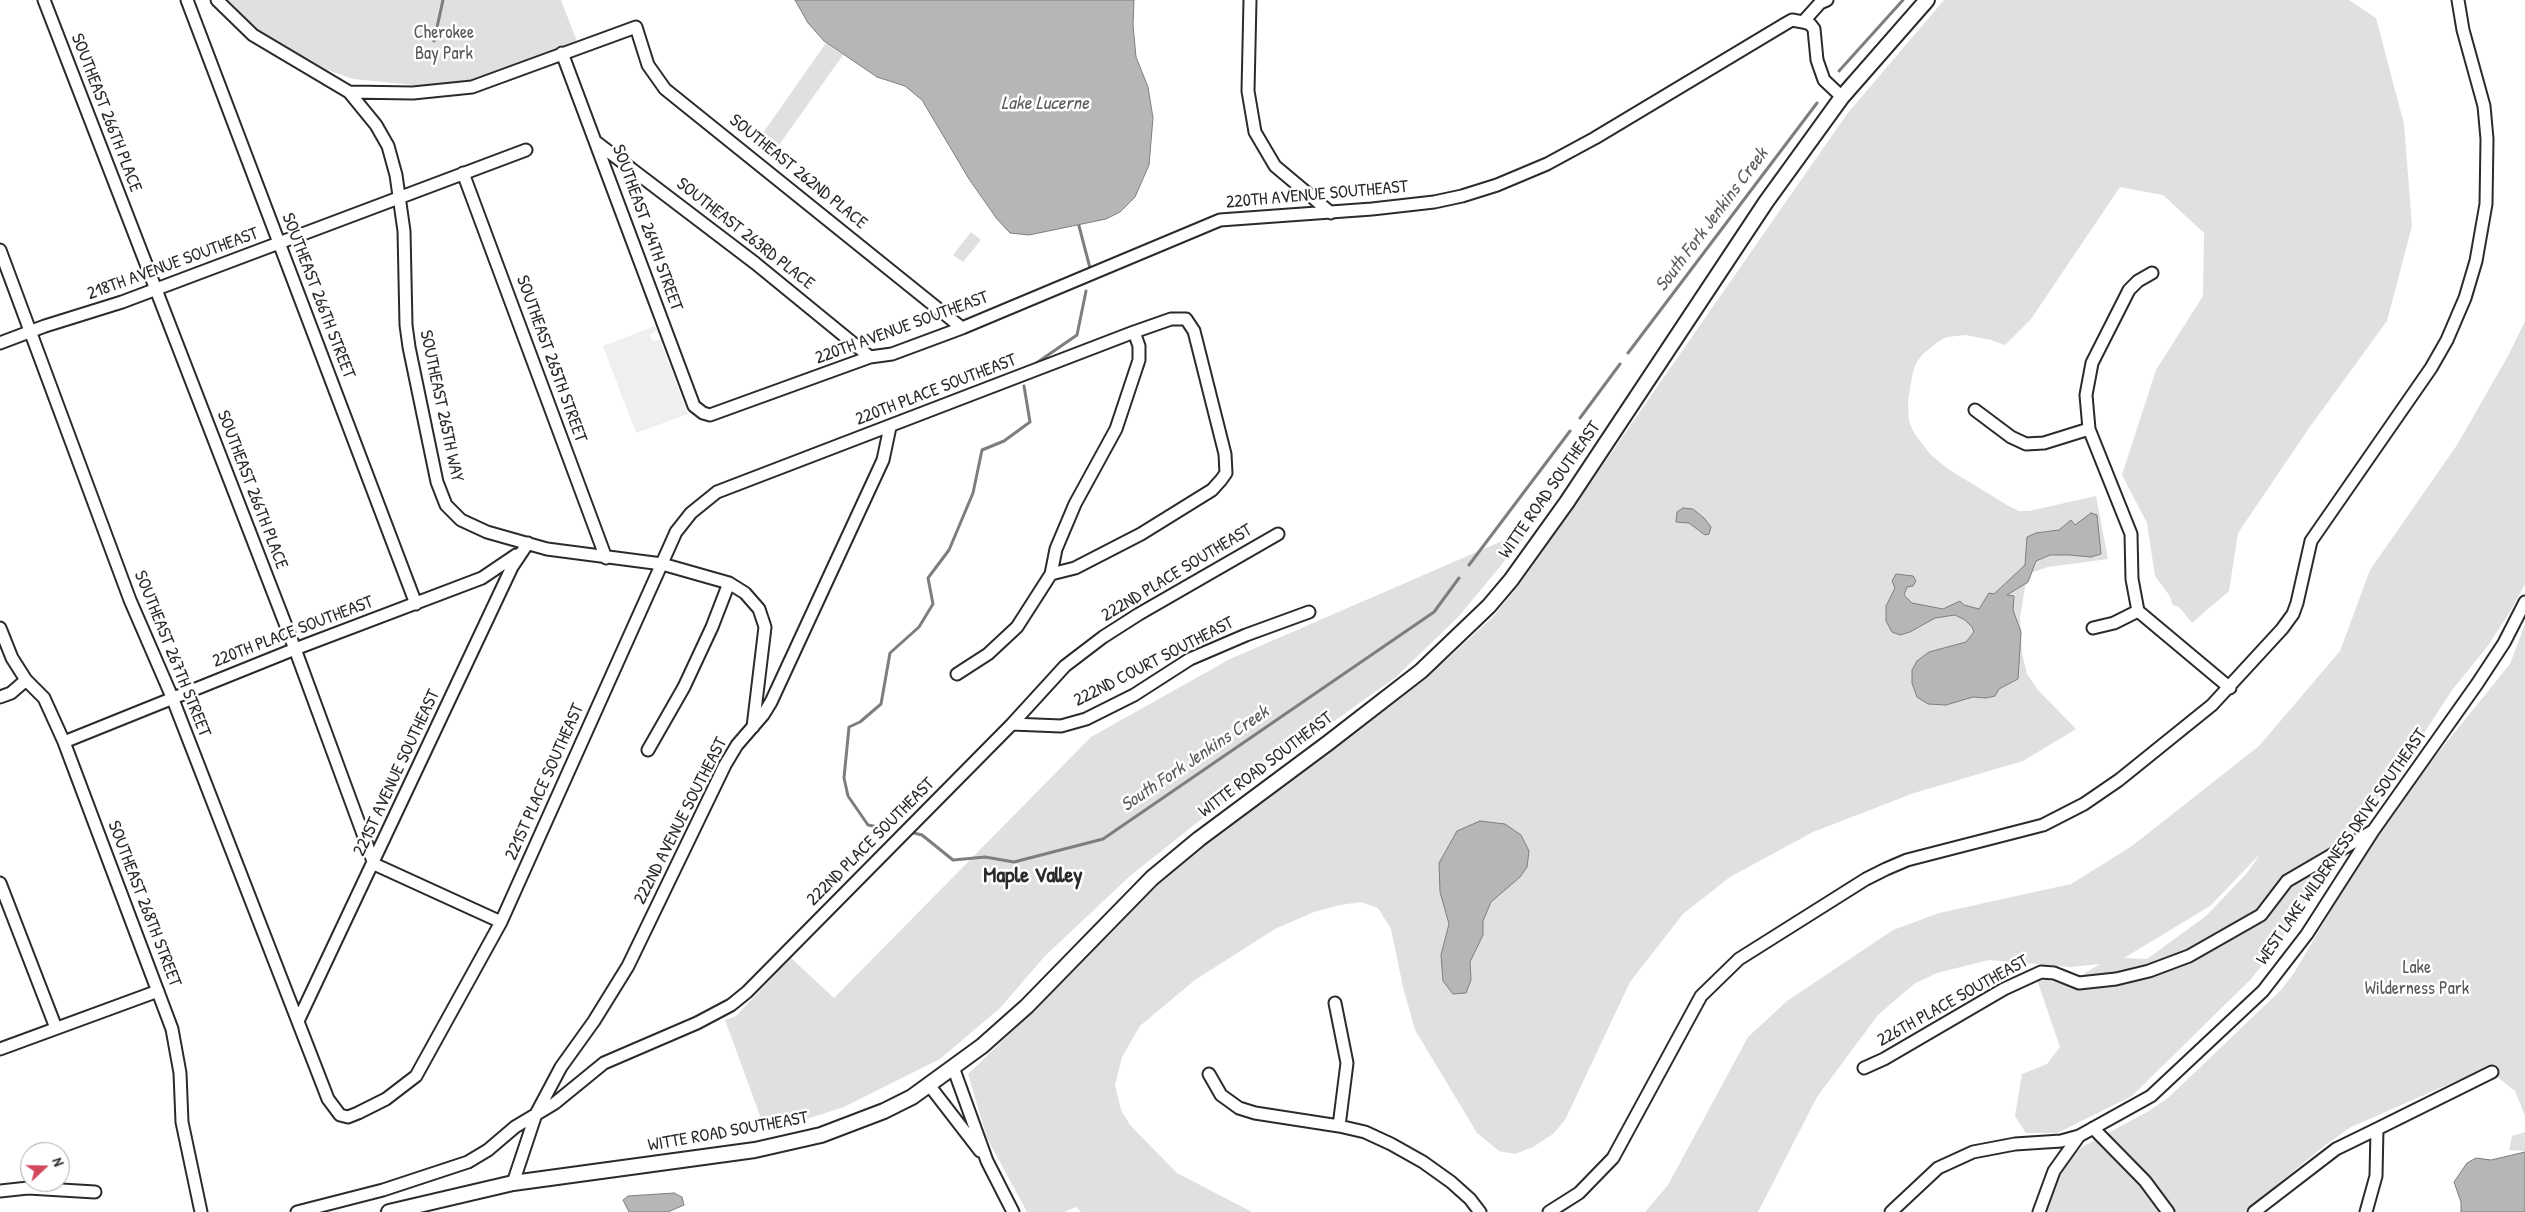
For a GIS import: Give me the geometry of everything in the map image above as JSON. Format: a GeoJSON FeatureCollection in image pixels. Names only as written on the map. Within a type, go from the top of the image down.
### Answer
{"type":"FeatureCollection","features":[{"type":"Feature","properties":{"kind":"street","name":"SOUTHEAST 266TH PLACE"},"geometry":{"type":"LineString","coordinates":[[44,0],[295,649],[374,864]]}},
{"type":"Feature","properties":{"kind":"street","name":"SOUTHEAST 266TH STREET"},"geometry":{"type":"LineString","coordinates":[[187,0],[416,604]]}},
{"type":"Feature","properties":{"kind":"street","name":"SOUTHEAST 265TH WAY"},"geometry":{"type":"LineString","coordinates":[[217,0],[240,24],[267,44],[349,92],[376,125],[388,146],[400,198],[404,231],[406,325],[409,347],[441,493],[446,505],[452,512],[472,526],[547,548],[606,558],[662,564],[729,583],[754,601],[763,617],[765,627],[753,727]]}},
{"type":"Feature","properties":{"kind":"street"},"geometry":{"type":"LineString","coordinates":[[1250,0],[1248,91],[1255,132],[1275,166],[1331,212]]}},
{"type":"Feature","properties":{"kind":"street"},"geometry":{"type":"LineString","coordinates":[[1827,0],[1820,3],[1803,22],[1810,24],[1814,29],[1817,60],[1824,80],[1842,97]]}},
{"type":"Feature","properties":{"kind":"street","name":"WITTE ROAD SOUTHEAST"},"geometry":{"type":"LineString","coordinates":[[389,1212],[410,1209],[513,1183],[755,1150],[796,1142],[839,1129],[884,1111],[912,1097],[954,1067],[1028,1006],[1152,878],[1199,839],[1328,743],[1420,671],[1489,606],[1516,573],[1567,502],[1761,210],[1842,97],[1927,0]]}},
{"type":"Feature","properties":{"kind":"street"},"geometry":{"type":"LineString","coordinates":[[1549,1212],[1579,1193],[1613,1158],[1701,996],[1739,960],[1858,884],[1886,869],[1907,860],[2043,825],[2078,808],[2119,780],[2212,705],[2230,688],[2282,629],[2292,614],[2311,541],[2431,368],[2447,340],[2465,298],[2483,229],[2488,162],[2484,106],[2463,30],[2458,0]]}},
{"type":"Feature","properties":{"kind":"street","name":"220TH AVENUE SOUTHEAST"},"geometry":{"type":"LineString","coordinates":[[703,413],[710,415],[718,414],[870,357],[892,354],[962,328],[1220,220],[1434,202],[1462,196],[1510,180],[1547,164],[1595,138],[1792,20],[1803,22]]}},
{"type":"Feature","properties":{"kind":"street","name":"SOUTHEAST 262ND PLACE"},"geometry":{"type":"LineString","coordinates":[[562,53],[636,26],[648,65],[666,89],[962,328]]}},
{"type":"Feature","properties":{"kind":"street"},"geometry":{"type":"LineString","coordinates":[[349,92],[413,93],[472,87],[562,53]]}},
{"type":"Feature","properties":{"kind":"street","name":"SOUTHEAST 264TH STREET"},"geometry":{"type":"LineString","coordinates":[[562,53],[694,406],[703,413]]}},
{"type":"Feature","properties":{"kind":"street","name":"SOUTHEAST 263RD PLACE"},"geometry":{"type":"LineString","coordinates":[[596,142],[747,257],[870,357]]}},
{"type":"Feature","properties":{"kind":"street","name":"218TH AVENUE SOUTHEAST"},"geometry":{"type":"LineString","coordinates":[[0,343],[155,290],[526,150]]}},
{"type":"Feature","properties":{"kind":"street","name":"SOUTHEAST 265TH STREET"},"geometry":{"type":"LineString","coordinates":[[464,173],[606,558]]}},
{"type":"Feature","properties":{"kind":"street","name":"SOUTHEAST 267TH STREET"},"geometry":{"type":"LineString","coordinates":[[0,250],[130,600],[172,697],[270,954],[333,1109],[340,1115],[348,1117],[386,1100],[416,1076]]}},
{"type":"Feature","properties":{"kind":"street"},"geometry":{"type":"LineString","coordinates":[[2152,273],[2138,281],[2129,290],[2092,363],[2086,395],[2089,429],[2131,534],[2132,586],[2138,611],[2175,644],[2230,688]]}},
{"type":"Feature","properties":{"kind":"street","name":"220TH PLACE SOUTHEAST"},"geometry":{"type":"LineString","coordinates":[[703,502],[717,492],[1134,332],[1171,319],[1186,319],[1194,331],[1225,454],[1226,473],[1212,490],[1141,534],[1075,568],[1052,574]]}},
{"type":"Feature","properties":{"kind":"street"},"geometry":{"type":"LineString","coordinates":[[957,674],[988,654],[1017,627],[1052,574],[1056,549],[1075,504],[1116,429],[1139,360],[1139,346],[1134,332]]}},
{"type":"Feature","properties":{"kind":"street"},"geometry":{"type":"LineString","coordinates":[[1975,410],[2011,437],[2026,444],[2044,443],[2089,429]]}},
{"type":"Feature","properties":{"kind":"street","name":"222ND AVENUE SOUTHEAST"},"geometry":{"type":"LineString","coordinates":[[536,1114],[561,1067],[594,1021],[628,966],[725,765],[737,745],[771,702],[882,460],[890,427]]}},
{"type":"Feature","properties":{"kind":"street","name":"221ST PLACE SOUTHEAST"},"geometry":{"type":"LineString","coordinates":[[416,1076],[501,922],[662,564],[683,522],[703,502]]}},
{"type":"Feature","properties":{"kind":"street","name":"222ND PLACE SOUTHEAST"},"geometry":{"type":"LineString","coordinates":[[297,1212],[383,1190],[468,1162],[488,1150],[515,1127],[555,1102],[604,1063],[712,1016],[746,992],[1012,724],[1065,666],[1104,637],[1278,534]]}},
{"type":"Feature","properties":{"kind":"street","name":"220TH PLACE SOUTHEAST"},"geometry":{"type":"LineString","coordinates":[[64,742],[172,697],[482,578],[509,561],[528,543]]}},
{"type":"Feature","properties":{"kind":"street","name":"221ST AVENUE SOUTHEAST"},"geometry":{"type":"LineString","coordinates":[[298,1019],[374,864],[512,567],[528,543]]}},
{"type":"Feature","properties":{"kind":"street"},"geometry":{"type":"LineString","coordinates":[[648,750],[684,687],[712,627],[729,583]]}},
{"type":"Feature","properties":{"kind":"street","name":"WEST LAKE WILDERNESS DRIVE SOUTHEAST"},"geometry":{"type":"LineString","coordinates":[[2039,1212],[2054,1171],[2079,1136],[2151,1096],[2263,990],[2307,934],[2373,831],[2482,676],[2504,643],[2525,602]]}},
{"type":"Feature","properties":{"kind":"street"},"geometry":{"type":"LineString","coordinates":[[2093,628],[2114,622],[2138,611]]}},
{"type":"Feature","properties":{"kind":"street","name":"222ND COURT SOUTHEAST"},"geometry":{"type":"LineString","coordinates":[[1012,724],[1061,726],[1086,719],[1134,695],[1190,659],[1246,634],[1309,612]]}},
{"type":"Feature","properties":{"kind":"street","name":"SOUTHEAST 268TH STREET"},"geometry":{"type":"LineString","coordinates":[[0,628],[12,658],[26,680],[44,698],[64,742],[172,1029],[177,1053],[182,1122],[201,1212]]}},
{"type":"Feature","properties":{"kind":"street"},"geometry":{"type":"LineString","coordinates":[[0,697],[11,693],[26,680]]}},
{"type":"Feature","properties":{"kind":"street","name":"226TH PLACE SOUTHEAST"},"geometry":{"type":"LineString","coordinates":[[1864,1068],[1884,1059],[2004,989],[2040,972],[2054,972],[2079,983],[2116,979],[2149,971],[2189,956],[2261,914],[2287,881],[2373,831]]}},
{"type":"Feature","properties":{"kind":"street"},"geometry":{"type":"LineString","coordinates":[[374,864],[501,922]]}},
{"type":"Feature","properties":{"kind":"street"},"geometry":{"type":"LineString","coordinates":[[0,882],[56,1028]]}},
{"type":"Feature","properties":{"kind":"street"},"geometry":{"type":"LineString","coordinates":[[0,1048],[158,991]]}},
{"type":"Feature","properties":{"kind":"street"},"geometry":{"type":"LineString","coordinates":[[1335,1003],[1347,1064],[1339,1126]]}},
{"type":"Feature","properties":{"kind":"street"},"geometry":{"type":"LineString","coordinates":[[954,1067],[987,1161],[1012,1212]]}},
{"type":"Feature","properties":{"kind":"street"},"geometry":{"type":"LineString","coordinates":[[2254,1212],[2336,1149],[2492,1072]]}},
{"type":"Feature","properties":{"kind":"street"},"geometry":{"type":"LineString","coordinates":[[1209,1074],[1221,1095],[1239,1108],[1255,1113],[1365,1132],[1423,1162],[1452,1182],[1470,1199],[1480,1212]]}},
{"type":"Feature","properties":{"kind":"street"},"geometry":{"type":"LineString","coordinates":[[928,1085],[987,1161]]}},
{"type":"Feature","properties":{"kind":"street"},"geometry":{"type":"LineString","coordinates":[[513,1183],[536,1114]]}},
{"type":"Feature","properties":{"kind":"street"},"geometry":{"type":"LineString","coordinates":[[2092,1128],[2145,1181],[2168,1212]]}},
{"type":"Feature","properties":{"kind":"street"},"geometry":{"type":"LineString","coordinates":[[2366,1212],[2376,1176],[2377,1129]]}},
{"type":"Feature","properties":{"kind":"street"},"geometry":{"type":"LineString","coordinates":[[1891,1212],[1938,1168],[1974,1152],[2015,1144],[2061,1140],[2079,1136]]}},
{"type":"Feature","properties":{"kind":"street"},"geometry":{"type":"LineString","coordinates":[[0,1192],[28,1188],[95,1192]]}},
{"type":"Feature","properties":{"kind":"shaded area"},"geometry":{"type":"Polygon","coordinates":[[[655,326],[657,330],[650,335],[652,341],[660,340],[688,414],[636,433],[603,346],[655,326]]]}},
{"type":"Feature","properties":{"kind":"green space","name":"Cherokee Bay Park"},"geometry":{"type":"Polygon","coordinates":[[[226,0],[561,0],[578,44],[473,85],[443,88],[353,79],[325,69],[277,47],[240,16],[226,0]]]}},
{"type":"Feature","properties":{"kind":"green space"},"geometry":{"type":"Polygon","coordinates":[[[1944,0],[2349,0],[2376,18],[2404,124],[2412,226],[2387,321],[2309,428],[2238,533],[2229,591],[2192,623],[2179,607],[2173,605],[2169,595],[2155,576],[2147,523],[2122,475],[2156,370],[2203,296],[2204,233],[2163,195],[2120,187],[2031,319],[2005,345],[1966,335],[1947,337],[1939,341],[1923,354],[1916,363],[1908,402],[1909,421],[1914,433],[1931,455],[1948,469],[2019,511],[2029,511],[2096,496],[2108,559],[2048,567],[2033,572],[2025,587],[2020,618],[2022,653],[2027,674],[2038,690],[2076,729],[2023,761],[1914,793],[1813,832],[1730,877],[1683,914],[1630,982],[1565,1120],[1553,1134],[1533,1147],[1515,1154],[1499,1151],[1477,1133],[1415,1030],[1403,987],[1391,929],[1378,908],[1361,902],[1340,905],[1314,912],[1275,929],[1195,980],[1140,1026],[1122,1057],[1115,1085],[1121,1110],[1130,1125],[1177,1173],[1252,1212],[1081,1212],[1076,1207],[1064,1212],[1027,1212],[987,1138],[968,1074],[1019,1025],[1157,882],[1200,845],[1444,662],[1493,617],[1522,581],[1847,114],[1944,0]]]}},
{"type":"Feature","properties":{"kind":"green space"},"geometry":{"type":"Polygon","coordinates":[[[826,43],[843,55],[774,152],[758,140],[826,43]]]}},
{"type":"Feature","properties":{"kind":"green space"},"geometry":{"type":"Polygon","coordinates":[[[971,232],[981,240],[963,262],[953,255],[971,232]]]}},
{"type":"Feature","properties":{"kind":"green space"},"geometry":{"type":"Polygon","coordinates":[[[2525,321],[2525,584],[2510,612],[2487,647],[2453,689],[2412,751],[2333,860],[2270,956],[2250,980],[2132,1096],[2057,1133],[2026,1133],[2015,1116],[2022,1074],[2047,1064],[2060,1047],[2037,980],[2040,978],[2079,989],[2085,973],[2100,964],[2071,967],[1989,960],[1937,973],[1914,984],[1878,1015],[1817,1097],[1758,1212],[1645,1212],[1668,1185],[1748,1037],[1787,1001],[1893,930],[1939,913],[2071,884],[2132,846],[2259,746],[2340,651],[2370,570],[2457,445],[2509,354],[2525,321]],[[2261,853],[2210,906],[2124,958],[2147,959],[2206,916],[2247,873],[2261,853]]]}},
{"type":"Feature","properties":{"kind":"green space"},"geometry":{"type":"Polygon","coordinates":[[[1532,528],[1459,616],[1396,677],[1243,786],[1130,876],[1045,956],[1000,1008],[940,1059],[844,1107],[766,1132],[725,1020],[736,1016],[791,958],[834,998],[1091,737],[1230,659],[1532,528]]]}},
{"type":"Feature","properties":{"kind":"green space","name":"Lake Wilderness Park"},"geometry":{"type":"Polygon","coordinates":[[[2525,624],[2525,1116],[2515,1091],[2486,1068],[2351,1127],[2324,1146],[2244,1212],[2043,1212],[2049,1189],[2069,1158],[2082,1147],[2149,1111],[2169,1097],[2281,990],[2294,973],[2375,836],[2399,801],[2510,664],[2525,624]]]}},
{"type":"Feature","properties":{"kind":"green space"},"geometry":{"type":"Polygon","coordinates":[[[2525,1132],[2525,1151],[2509,1150],[2512,1136],[2525,1132]]]}},
{"type":"Feature","properties":{"kind":"water","name":"Lake Lucerne"},"geometry":{"type":"Polygon","coordinates":[[[795,0],[1134,0],[1133,25],[1136,57],[1148,87],[1153,118],[1149,165],[1135,197],[1120,212],[1106,219],[1029,235],[1010,233],[997,219],[969,179],[922,100],[905,86],[877,77],[824,41],[808,23],[795,0]]]}},
{"type":"Feature","properties":{"kind":"water"},"geometry":{"type":"Polygon","coordinates":[[[1683,508],[1693,509],[1704,518],[1711,527],[1709,534],[1705,535],[1689,523],[1676,522],[1677,512],[1683,508]]]}},
{"type":"Feature","properties":{"kind":"water"},"geometry":{"type":"Polygon","coordinates":[[[2091,513],[2097,515],[2101,554],[2091,557],[2050,555],[2036,561],[2028,582],[2007,595],[2014,596],[2013,610],[2021,632],[2018,679],[1999,689],[1995,696],[1986,698],[1973,697],[1946,705],[1928,704],[1917,697],[1912,683],[1912,670],[1917,661],[1929,652],[1966,642],[1974,632],[1965,620],[1955,615],[1935,618],[1910,632],[1900,635],[1892,632],[1886,621],[1886,606],[1895,588],[1892,581],[1896,574],[1913,576],[1916,581],[1913,586],[1907,587],[1904,595],[1912,603],[1943,609],[1960,601],[1964,605],[1979,609],[1989,593],[1994,594],[2025,565],[2027,537],[2036,533],[2059,530],[2071,520],[2075,525],[2091,513]]]}},
{"type":"Feature","properties":{"kind":"water"},"geometry":{"type":"Polygon","coordinates":[[[1480,821],[1505,824],[1521,835],[1529,851],[1527,867],[1520,877],[1491,902],[1483,921],[1483,935],[1470,962],[1471,980],[1466,993],[1453,994],[1443,981],[1441,955],[1449,924],[1440,892],[1439,863],[1457,831],[1480,821]]]}},
{"type":"Feature","properties":{"kind":"water"},"geometry":{"type":"Polygon","coordinates":[[[2525,1152],[2525,1212],[2461,1212],[2461,1202],[2454,1182],[2467,1163],[2476,1158],[2491,1160],[2525,1152]]]}},
{"type":"Feature","properties":{"kind":"water"},"geometry":{"type":"Polygon","coordinates":[[[674,1193],[682,1197],[684,1205],[668,1212],[629,1212],[623,1200],[628,1196],[674,1193]]]}},
{"type":"Feature","properties":{"kind":"waterway"},"geometry":{"type":"LineString","coordinates":[[434,41],[443,0]]}},
{"type":"Feature","properties":{"kind":"waterway","name":"South Fork Jenkins Creek"},"geometry":{"type":"LineString","coordinates":[[1839,71],[1903,0]]}},
{"type":"Feature","properties":{"kind":"waterway","name":"South Fork Jenkins Creek"},"geometry":{"type":"LineString","coordinates":[[1628,353],[1817,103]]}},
{"type":"Feature","properties":{"kind":"waterway","name":"South Fork Jenkins Creek"},"geometry":{"type":"LineString","coordinates":[[1079,226],[1090,268]]}},
{"type":"Feature","properties":{"kind":"waterway","name":"South Fork Jenkins Creek"},"geometry":{"type":"LineString","coordinates":[[1035,364],[1077,335],[1086,291]]}},
{"type":"Feature","properties":{"kind":"waterway","name":"South Fork Jenkins Creek"},"geometry":{"type":"LineString","coordinates":[[1580,418],[1620,364]]}},
{"type":"Feature","properties":{"kind":"waterway","name":"South Fork Jenkins Creek"},"geometry":{"type":"LineString","coordinates":[[884,828],[868,825],[848,796],[844,778],[849,727],[860,722],[881,704],[890,653],[919,627],[933,604],[928,578],[949,550],[973,493],[982,450],[1004,441],[1030,422],[1024,386]]}},
{"type":"Feature","properties":{"kind":"waterway","name":"South Fork Jenkins Creek"},"geometry":{"type":"LineString","coordinates":[[1469,565],[1570,431]]}},
{"type":"Feature","properties":{"kind":"waterway","name":"South Fork Jenkins Creek"},"geometry":{"type":"LineString","coordinates":[[914,833],[922,835],[953,860],[985,857],[1014,862],[1103,839],[1434,612],[1459,578]]}},
{"type":"Feature","properties":{"kind":"district","name":"Maple Valley"},"geometry":{"type":"Point","coordinates":[1033,876]}}]}
